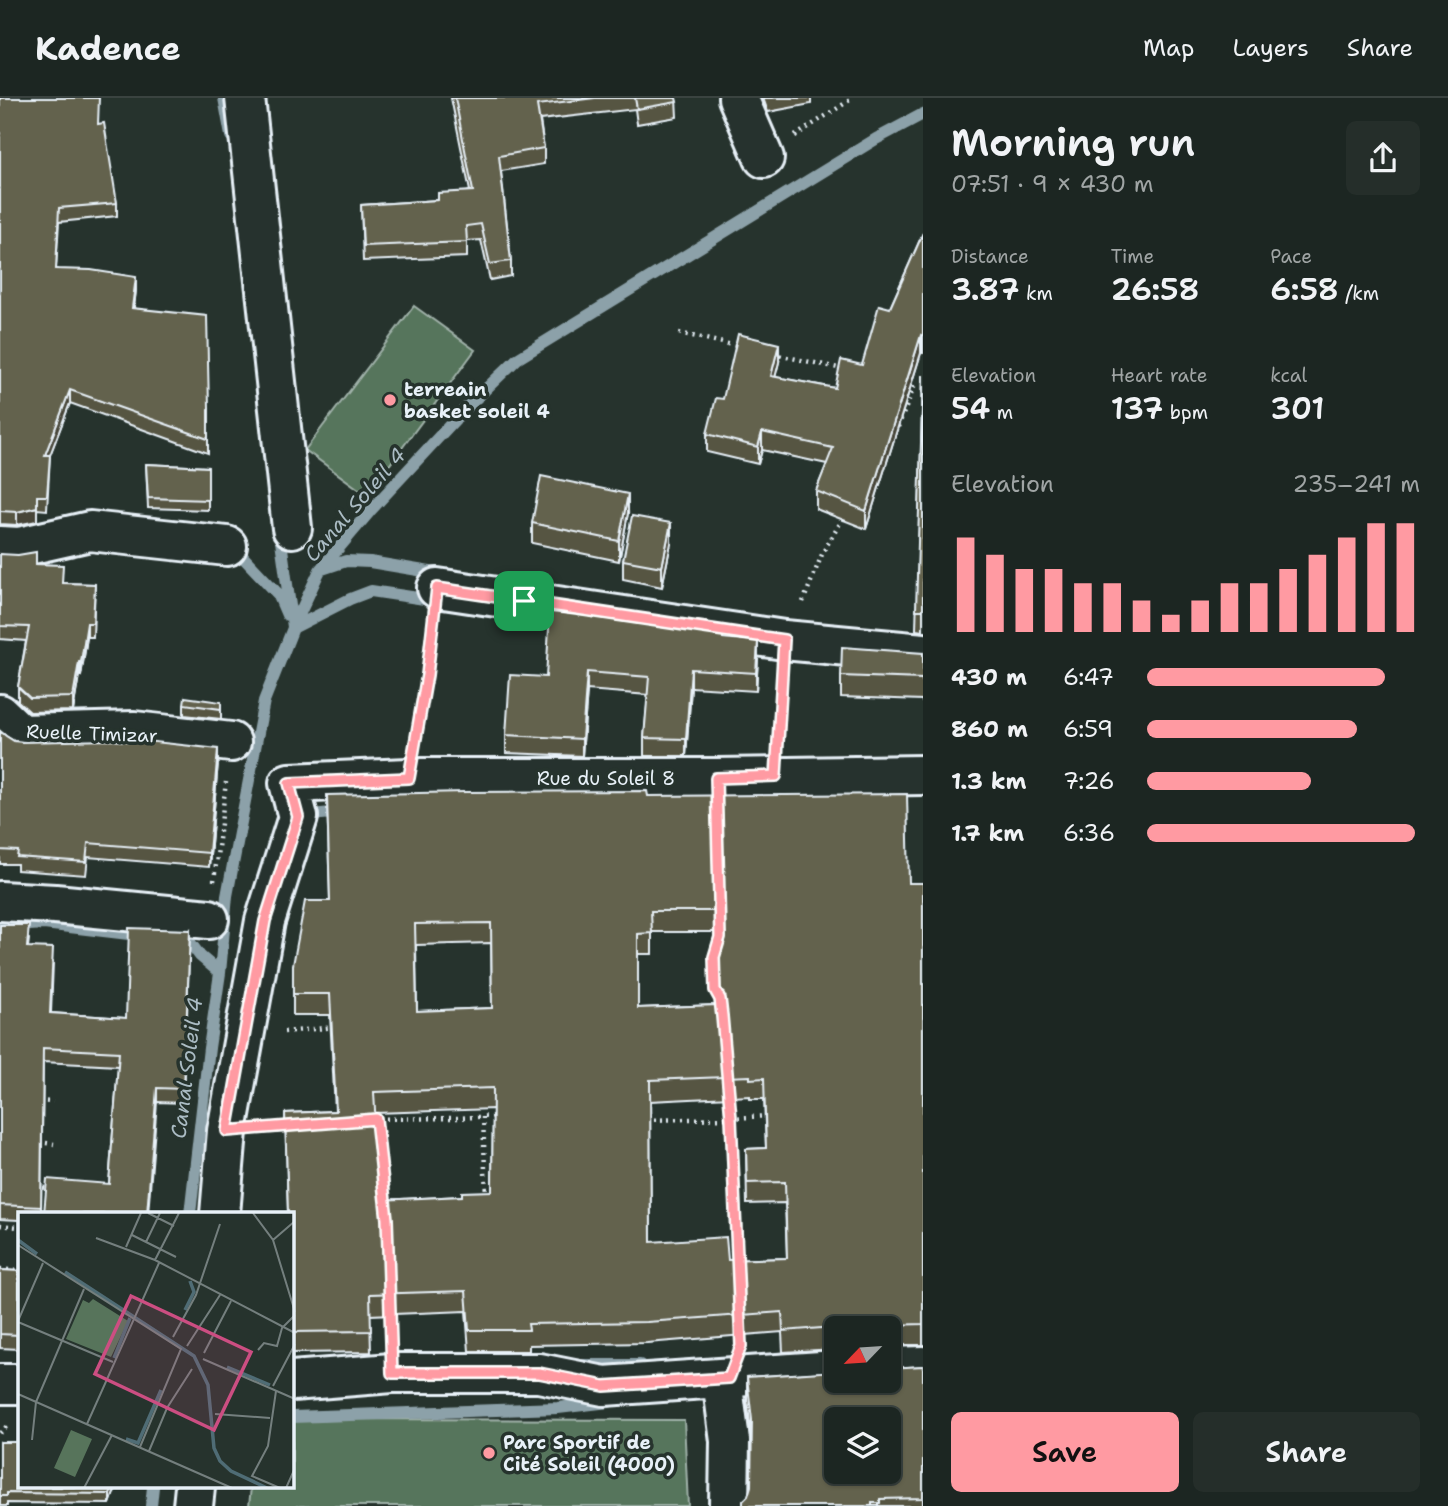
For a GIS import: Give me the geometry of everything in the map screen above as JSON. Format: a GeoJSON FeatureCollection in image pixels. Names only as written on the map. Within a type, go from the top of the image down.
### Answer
{"type":"FeatureCollection","features":[{"type":"Feature","properties":{"kind":"street"},"geometry":{"type":"LineString","coordinates":[[246,98],[292,528]]}},
{"type":"Feature","properties":{"kind":"street"},"geometry":{"type":"LineString","coordinates":[[738,98],[764,158]]}},
{"type":"Feature","properties":{"kind":"street"},"geometry":{"type":"LineString","coordinates":[[0,546],[19,547],[90,531],[227,546]]}},
{"type":"Feature","properties":{"kind":"street"},"geometry":{"type":"LineString","coordinates":[[437,588],[784,640],[923,653]]}},
{"type":"Feature","properties":{"kind":"street","name":"Ruelle Timizar"},"geometry":{"type":"LineString","coordinates":[[0,714],[21,734],[134,731],[231,742]]}},
{"type":"Feature","properties":{"kind":"street","name":"Rue du Soleil 8"},"geometry":{"type":"LineString","coordinates":[[245,1036],[265,921],[298,817],[289,783],[409,778],[923,775]]}},
{"type":"Feature","properties":{"kind":"street"},"geometry":{"type":"LineString","coordinates":[[0,901],[209,919]]}},
{"type":"Feature","properties":{"kind":"street"},"geometry":{"type":"LineString","coordinates":[[220,1212],[227,1131],[245,1036]]}},
{"type":"Feature","properties":{"kind":"street"},"geometry":{"type":"LineString","coordinates":[[901,1367],[923,1366]]}},
{"type":"Feature","properties":{"kind":"street"},"geometry":{"type":"LineString","coordinates":[[294,1381],[392,1373],[539,1373],[604,1386],[824,1371]]}},
{"type":"Feature","properties":{"kind":"street"},"geometry":{"type":"LineString","coordinates":[[722,1379],[730,1441],[729,1506]]}},
{"type":"Feature","properties":{"kind":"street"},"geometry":{"type":"LineString","coordinates":[[0,1384],[18,1384]]}},
{"type":"Feature","properties":{"kind":"street"},"geometry":{"type":"LineString","coordinates":[[193,1506],[195,1488]]}},
{"type":"Feature","properties":{"kind":"path"},"geometry":{"type":"LineString","coordinates":[[764,158],[853,98]]}},
{"type":"Feature","properties":{"kind":"path"},"geometry":{"type":"LineString","coordinates":[[679,333],[744,347]]}},
{"type":"Feature","properties":{"kind":"path"},"geometry":{"type":"LineString","coordinates":[[771,353],[849,370]]}},
{"type":"Feature","properties":{"kind":"path"},"geometry":{"type":"LineString","coordinates":[[894,437],[915,384],[923,384]]}},
{"type":"Feature","properties":{"kind":"path"},"geometry":{"type":"LineString","coordinates":[[776,776],[784,640],[798,615],[823,552],[852,505]]}},
{"type":"Feature","properties":{"kind":"path"},"geometry":{"type":"LineString","coordinates":[[409,778],[427,675],[437,588]]}},
{"type":"Feature","properties":{"kind":"path"},"geometry":{"type":"LineString","coordinates":[[209,919],[231,742]]}},
{"type":"Feature","properties":{"kind":"path"},"geometry":{"type":"LineString","coordinates":[[720,937],[714,957],[715,990],[720,999]]}},
{"type":"Feature","properties":{"kind":"path"},"geometry":{"type":"LineString","coordinates":[[245,1036],[337,1027]]}},
{"type":"Feature","properties":{"kind":"path"},"geometry":{"type":"LineString","coordinates":[[729,1093],[737,1266]]}},
{"type":"Feature","properties":{"kind":"path"},"geometry":{"type":"LineString","coordinates":[[26,1100],[53,1102]]}},
{"type":"Feature","properties":{"kind":"path"},"geometry":{"type":"LineString","coordinates":[[457,1105],[457,1118]]}},
{"type":"Feature","properties":{"kind":"path"},"geometry":{"type":"LineString","coordinates":[[362,1120],[507,1116]]}},
{"type":"Feature","properties":{"kind":"path"},"geometry":{"type":"LineString","coordinates":[[636,1120],[771,1116]]}},
{"type":"Feature","properties":{"kind":"path"},"geometry":{"type":"LineString","coordinates":[[483,1117],[486,1196],[497,1197]]}},
{"type":"Feature","properties":{"kind":"path"},"geometry":{"type":"LineString","coordinates":[[376,1119],[385,1206]]}},
{"type":"Feature","properties":{"kind":"path"},"geometry":{"type":"LineString","coordinates":[[227,1131],[295,1125]]}},
{"type":"Feature","properties":{"kind":"path"},"geometry":{"type":"LineString","coordinates":[[27,1141],[54,1144]]}},
{"type":"Feature","properties":{"kind":"path"},"geometry":{"type":"LineString","coordinates":[[34,1187],[46,1188]]}},
{"type":"Feature","properties":{"kind":"path"},"geometry":{"type":"LineString","coordinates":[[0,1225],[18,1227]]}},
{"type":"Feature","properties":{"kind":"path"},"geometry":{"type":"LineString","coordinates":[[0,1269],[18,1271]]}},
{"type":"Feature","properties":{"kind":"path"},"geometry":{"type":"LineString","coordinates":[[390,1303],[392,1373]]}},
{"type":"Feature","properties":{"kind":"green space","name":"terreain basket soleil 4"},"geometry":{"type":"Polygon","coordinates":[[[414,306],[475,350],[367,495],[305,450],[414,306]]]}},
{"type":"Feature","properties":{"kind":"green space","name":"Parc Sportif de Cité Soleil (4000)"},"geometry":{"type":"Polygon","coordinates":[[[294,1419],[684,1420],[688,1506],[249,1506],[251,1488],[294,1488],[294,1419]]]}},
{"type":"Feature","properties":{"kind":"building"},"geometry":{"type":"Polygon","coordinates":[[[0,98],[99,98],[98,124],[104,123],[117,203],[59,208],[56,269],[91,270],[136,277],[132,308],[207,316],[208,439],[70,390],[45,455],[50,455],[47,496],[37,496],[37,507],[17,512],[0,511],[0,98]]]}},
{"type":"Feature","properties":{"kind":"building"},"geometry":{"type":"Polygon","coordinates":[[[455,98],[595,98],[537,105],[544,148],[499,156],[511,261],[490,264],[481,224],[466,226],[467,242],[363,246],[361,205],[438,200],[438,193],[473,191],[455,98]]]}},
{"type":"Feature","properties":{"kind":"building"},"geometry":{"type":"Polygon","coordinates":[[[635,98],[676,98],[677,102],[637,109],[635,98]]]}},
{"type":"Feature","properties":{"kind":"building"},"geometry":{"type":"Polygon","coordinates":[[[923,233],[923,336],[921,335],[866,511],[816,491],[833,448],[762,432],[758,447],[707,434],[716,398],[723,399],[738,334],[779,344],[771,376],[835,388],[841,360],[862,365],[879,305],[890,308],[923,233]]]}},
{"type":"Feature","properties":{"kind":"building"},"geometry":{"type":"Polygon","coordinates":[[[923,375],[923,610],[916,610],[923,375]]]}},
{"type":"Feature","properties":{"kind":"building"},"geometry":{"type":"Polygon","coordinates":[[[146,464],[208,467],[208,500],[148,498],[146,464]]]}},
{"type":"Feature","properties":{"kind":"building"},"geometry":{"type":"Polygon","coordinates":[[[541,476],[628,494],[619,541],[532,523],[541,476]]]}},
{"type":"Feature","properties":{"kind":"building"},"geometry":{"type":"Polygon","coordinates":[[[632,516],[671,523],[662,567],[623,560],[632,516]]]}},
{"type":"Feature","properties":{"kind":"building"},"geometry":{"type":"Polygon","coordinates":[[[36,552],[36,564],[63,565],[62,583],[95,584],[93,623],[87,623],[73,697],[30,698],[18,687],[29,627],[0,626],[0,554],[36,552]]]}},
{"type":"Feature","properties":{"kind":"building"},"geometry":{"type":"Polygon","coordinates":[[[550,612],[587,615],[723,635],[723,638],[758,641],[756,673],[691,669],[686,739],[644,738],[649,677],[587,672],[582,739],[506,735],[510,675],[546,677],[550,612]]]}},
{"type":"Feature","properties":{"kind":"building"},"geometry":{"type":"Polygon","coordinates":[[[842,647],[923,653],[923,681],[841,676],[842,647]]]}},
{"type":"Feature","properties":{"kind":"building"},"geometry":{"type":"Polygon","coordinates":[[[185,697],[221,702],[221,709],[184,704],[185,697]]]}},
{"type":"Feature","properties":{"kind":"building"},"geometry":{"type":"Polygon","coordinates":[[[0,731],[14,741],[22,742],[137,740],[218,749],[209,853],[88,843],[86,862],[17,857],[18,851],[0,850],[0,731]]]}},
{"type":"Feature","properties":{"kind":"building"},"geometry":{"type":"Polygon","coordinates":[[[647,791],[648,796],[907,794],[909,883],[923,883],[923,1324],[901,1325],[901,1316],[824,1316],[824,1328],[783,1331],[782,1312],[647,1322],[528,1324],[529,1330],[469,1330],[466,1291],[370,1294],[371,1331],[294,1332],[294,1212],[288,1212],[285,1113],[336,1111],[330,994],[293,994],[293,965],[305,901],[330,901],[327,795],[647,791]],[[651,911],[652,933],[638,934],[638,1008],[717,1005],[716,911],[651,911]],[[491,923],[415,924],[417,1011],[492,1008],[491,923]],[[750,1076],[650,1080],[651,1242],[726,1237],[728,1260],[787,1258],[785,1182],[747,1183],[746,1149],[766,1148],[764,1078],[750,1079],[750,1076]],[[493,1088],[374,1092],[380,1200],[462,1196],[462,1192],[492,1191],[493,1088]]]}},
{"type":"Feature","properties":{"kind":"building"},"geometry":{"type":"Polygon","coordinates":[[[0,925],[29,925],[27,947],[53,948],[50,1013],[126,1018],[129,928],[190,930],[184,1089],[157,1088],[147,1212],[44,1212],[47,1179],[109,1184],[119,1052],[43,1048],[41,1207],[0,1205],[0,925]]]}},
{"type":"Feature","properties":{"kind":"building"},"geometry":{"type":"Polygon","coordinates":[[[0,1270],[18,1271],[18,1335],[0,1334],[0,1270]]]}},
{"type":"Feature","properties":{"kind":"building"},"geometry":{"type":"Polygon","coordinates":[[[923,1366],[923,1498],[880,1499],[880,1503],[872,1503],[872,1506],[743,1506],[751,1486],[752,1420],[747,1377],[824,1372],[824,1393],[901,1393],[901,1367],[923,1366]]]}},
{"type":"Feature","properties":{"kind":"building"},"geometry":{"type":"Polygon","coordinates":[[[0,1442],[18,1442],[18,1488],[113,1488],[110,1494],[7,1493],[7,1496],[0,1496],[0,1442]]]}},
{"type":"Feature","properties":{"kind":"waterway"},"geometry":{"type":"LineString","coordinates":[[224,98],[231,136]]}},
{"type":"Feature","properties":{"kind":"waterway","name":"Canal Soleil 4"},"geometry":{"type":"LineString","coordinates":[[190,1212],[227,896],[264,701],[320,570],[370,511],[462,412],[517,359],[876,139],[923,114]]}},
{"type":"Feature","properties":{"kind":"waterway"},"geometry":{"type":"LineString","coordinates":[[279,527],[293,627]]}},
{"type":"Feature","properties":{"kind":"waterway"},"geometry":{"type":"LineString","coordinates":[[227,554],[242,556],[278,594],[287,615]]}},
{"type":"Feature","properties":{"kind":"waterway"},"geometry":{"type":"LineString","coordinates":[[322,569],[346,561],[370,562],[442,574]]}},
{"type":"Feature","properties":{"kind":"waterway"},"geometry":{"type":"LineString","coordinates":[[293,628],[371,591],[438,601]]}},
{"type":"Feature","properties":{"kind":"waterway"},"geometry":{"type":"LineString","coordinates":[[301,816],[342,812]]}},
{"type":"Feature","properties":{"kind":"waterway"},"geometry":{"type":"LineString","coordinates":[[0,927],[44,924],[146,936]]}},
{"type":"Feature","properties":{"kind":"waterway"},"geometry":{"type":"LineString","coordinates":[[174,939],[189,941],[200,956],[220,973]]}},
{"type":"Feature","properties":{"kind":"waterway"},"geometry":{"type":"LineString","coordinates":[[581,1365],[640,1365]]}},
{"type":"Feature","properties":{"kind":"waterway"},"geometry":{"type":"LineString","coordinates":[[294,1417],[558,1408],[609,1402]]}},
{"type":"Feature","properties":{"kind":"waterway","name":"Canal Soleil 4"},"geometry":{"type":"LineString","coordinates":[[151,1506],[153,1488]]}},
{"type":"Feature","properties":{"kind":"place","name":"terreain basket soleil 4"},"geometry":{"type":"Point","coordinates":[390,400]}},
{"type":"Feature","properties":{"kind":"place","name":"Parc Sportif de Cité Soleil (4000)"},"geometry":{"type":"Point","coordinates":[489,1453]}},
{"type":"Feature","properties":{"kind":"route"},"geometry":{"type":"LineString","coordinates":[[437,588],[524,601],[784,640],[776,776],[716,778],[720,937],[714,957],[715,990],[720,999],[731,1118],[741,1346],[729,1378],[604,1386],[539,1373],[392,1373],[387,1219],[376,1119],[227,1131],[265,921],[298,817],[289,783],[409,778],[427,675],[437,588]]}}]}
